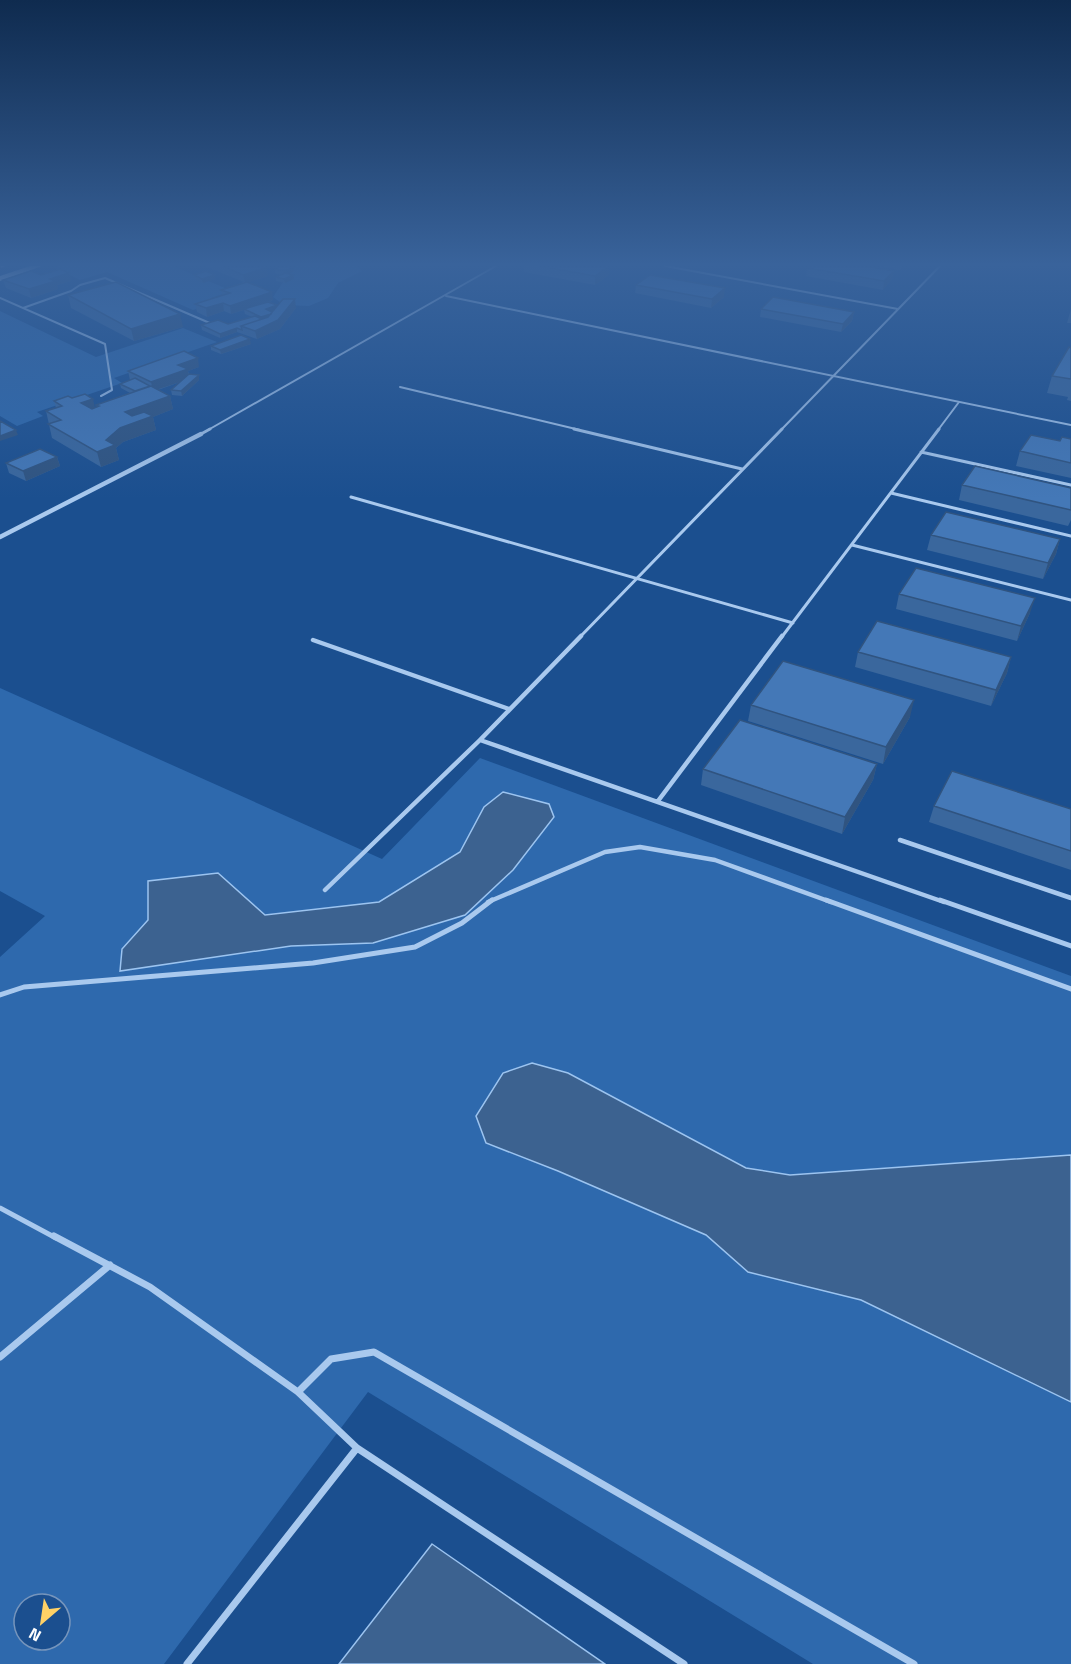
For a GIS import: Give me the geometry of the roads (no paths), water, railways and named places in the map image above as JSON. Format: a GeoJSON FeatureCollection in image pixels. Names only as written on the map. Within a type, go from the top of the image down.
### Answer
{"type":"FeatureCollection","features":[{"type":"Feature","properties":{"kind":"street"},"geometry":{"type":"LineString","coordinates":[[0,537],[201,434]]}},
{"type":"Feature","properties":{"kind":"lane"},"geometry":{"type":"LineString","coordinates":[[101,396],[112,390],[104,344]]}},
{"type":"Feature","properties":{"kind":"lane"},"geometry":{"type":"LineString","coordinates":[[201,434],[361,344]]}},
{"type":"Feature","properties":{"kind":"lane"},"geometry":{"type":"LineString","coordinates":[[677,344],[1071,426]]}},
{"type":"Feature","properties":{"kind":"lane"},"geometry":{"type":"LineString","coordinates":[[325,890],[480,740],[864,344]]}},
{"type":"Feature","properties":{"kind":"lane"},"geometry":{"type":"LineString","coordinates":[[400,387],[742,469]]}},
{"type":"Feature","properties":{"kind":"lane"},"geometry":{"type":"LineString","coordinates":[[658,801],[959,402]]}},
{"type":"Feature","properties":{"kind":"lane"},"geometry":{"type":"LineString","coordinates":[[921,452],[1071,485]]}},
{"type":"Feature","properties":{"kind":"lane"},"geometry":{"type":"LineString","coordinates":[[891,493],[1071,536]]}},
{"type":"Feature","properties":{"kind":"lane"},"geometry":{"type":"LineString","coordinates":[[351,497],[794,623]]}},
{"type":"Feature","properties":{"kind":"lane"},"geometry":{"type":"LineString","coordinates":[[852,546],[1071,600]]}},
{"type":"Feature","properties":{"kind":"lane"},"geometry":{"type":"LineString","coordinates":[[312,640],[509,709]]}},
{"type":"Feature","properties":{"kind":"lane"},"geometry":{"type":"LineString","coordinates":[[480,740],[1071,946]]}},
{"type":"Feature","properties":{"kind":"lane"},"geometry":{"type":"LineString","coordinates":[[900,840],[1071,898]]}},
{"type":"Feature","properties":{"kind":"lane"},"geometry":{"type":"LineString","coordinates":[[0,995],[24,987],[313,963],[415,946],[462,923],[488,902],[605,852],[640,847],[715,860],[1071,989]]}},
{"type":"Feature","properties":{"kind":"lane"},"geometry":{"type":"LineString","coordinates":[[0,1208],[150,1287],[298,1392],[357,1448],[684,1664]]}},
{"type":"Feature","properties":{"kind":"lane"},"geometry":{"type":"LineString","coordinates":[[0,1357],[110,1265]]}},
{"type":"Feature","properties":{"kind":"lane"},"geometry":{"type":"LineString","coordinates":[[298,1392],[331,1359],[374,1352],[914,1664]]}},
{"type":"Feature","properties":{"kind":"lane"},"geometry":{"type":"LineString","coordinates":[[187,1664],[357,1448]]}}]}
